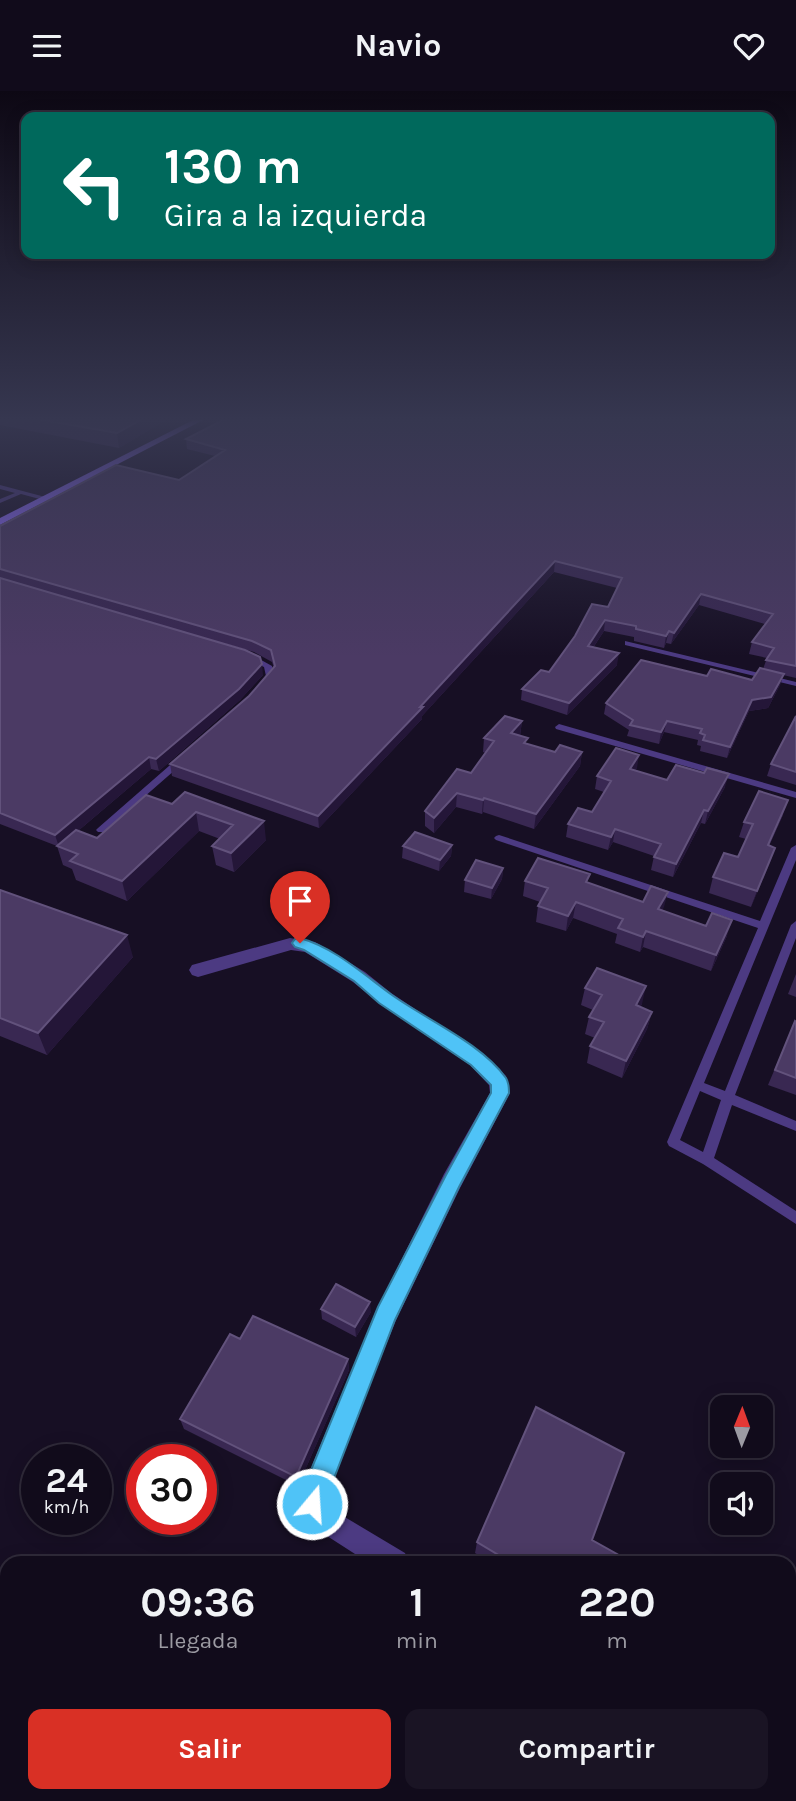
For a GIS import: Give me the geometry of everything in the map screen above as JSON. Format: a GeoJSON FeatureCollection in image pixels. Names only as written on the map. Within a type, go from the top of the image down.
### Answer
{"type":"FeatureCollection","features":[{"type":"Feature","properties":{"kind":"main road"},"geometry":{"type":"LineString","coordinates":[[0,522],[47,499]]}},
{"type":"Feature","properties":{"kind":"street"},"geometry":{"type":"LineString","coordinates":[[198,970],[266,953],[290,944],[309,946],[359,977],[385,998],[477,1060],[499,1083],[500,1093],[452,1181],[386,1315],[316,1487],[312,1504],[319,1516],[384,1556]]}},
{"type":"Feature","properties":{"kind":"lane"},"geometry":{"type":"LineString","coordinates":[[43,498],[47,499]]}},
{"type":"Feature","properties":{"kind":"lane"},"geometry":{"type":"LineString","coordinates":[[628,643],[796,684]]}},
{"type":"Feature","properties":{"kind":"lane"},"geometry":{"type":"LineString","coordinates":[[237,653],[268,666],[271,676],[253,694]]}},
{"type":"Feature","properties":{"kind":"lane"},"geometry":{"type":"LineString","coordinates":[[559,727],[796,795]]}},
{"type":"Feature","properties":{"kind":"lane"},"geometry":{"type":"LineString","coordinates":[[101,831],[183,758]]}},
{"type":"Feature","properties":{"kind":"lane"},"geometry":{"type":"LineString","coordinates":[[499,838],[764,926]]}},
{"type":"Feature","properties":{"kind":"lane"},"geometry":{"type":"LineString","coordinates":[[795,853],[673,1143],[707,1160],[796,1218]]}},
{"type":"Feature","properties":{"kind":"lane"},"geometry":{"type":"LineString","coordinates":[[707,1160],[728,1098],[796,925]]}},
{"type":"Feature","properties":{"kind":"lane"},"geometry":{"type":"LineString","coordinates":[[697,1085],[796,1126]]}},
{"type":"Feature","properties":{"kind":"building"},"geometry":{"type":"Polygon","coordinates":[[[54,498],[796,498],[796,666],[766,660],[774,648],[752,642],[773,614],[701,594],[674,633],[669,631],[666,636],[605,620],[588,646],[619,653],[569,703],[522,689],[541,670],[549,672],[575,636],[592,604],[608,607],[622,578],[555,561],[420,707],[423,707],[318,816],[170,764],[249,696],[275,666],[271,650],[252,641],[0,569],[0,526],[54,498]]]}},
{"type":"Feature","properties":{"kind":"building"},"geometry":{"type":"Polygon","coordinates":[[[0,578],[245,650],[260,657],[262,664],[239,689],[156,759],[149,757],[55,835],[0,813],[0,578]]]}},
{"type":"Feature","properties":{"kind":"building"},"geometry":{"type":"Polygon","coordinates":[[[641,660],[707,676],[711,669],[752,680],[760,668],[784,674],[771,697],[752,700],[730,747],[703,740],[705,735],[700,733],[702,729],[667,721],[661,732],[630,725],[633,720],[606,703],[641,660]]]}},
{"type":"Feature","properties":{"kind":"building"},"geometry":{"type":"Polygon","coordinates":[[[505,716],[522,721],[511,733],[528,738],[524,743],[555,752],[560,745],[582,752],[536,814],[484,798],[483,800],[457,793],[434,818],[425,811],[457,769],[471,773],[494,741],[484,738],[505,716]]]}},
{"type":"Feature","properties":{"kind":"building"},"geometry":{"type":"Polygon","coordinates":[[[796,716],[796,772],[771,764],[796,716]]]}},
{"type":"Feature","properties":{"kind":"building"},"geometry":{"type":"Polygon","coordinates":[[[616,748],[639,755],[630,769],[667,780],[676,765],[704,773],[707,768],[729,774],[708,811],[704,810],[676,864],[654,857],[661,844],[615,829],[611,837],[568,824],[578,808],[592,812],[611,781],[597,776],[616,748]]]}},
{"type":"Feature","properties":{"kind":"building"},"geometry":{"type":"Polygon","coordinates":[[[759,791],[788,800],[768,845],[775,848],[757,891],[713,877],[724,853],[738,857],[753,824],[744,822],[759,791]]]}},
{"type":"Feature","properties":{"kind":"building"},"geometry":{"type":"Polygon","coordinates":[[[185,792],[264,821],[231,853],[212,846],[233,825],[196,812],[122,881],[70,861],[78,854],[57,846],[76,830],[97,838],[146,795],[172,804],[185,792]]]}},
{"type":"Feature","properties":{"kind":"building"},"geometry":{"type":"Polygon","coordinates":[[[415,832],[452,845],[440,860],[403,846],[415,832]]]}},
{"type":"Feature","properties":{"kind":"building"},"geometry":{"type":"Polygon","coordinates":[[[538,858],[590,874],[586,882],[643,902],[651,886],[668,892],[658,909],[706,926],[712,913],[732,920],[716,955],[646,931],[643,937],[618,928],[623,919],[576,902],[568,916],[538,906],[548,888],[525,881],[538,858]]]}},
{"type":"Feature","properties":{"kind":"building"},"geometry":{"type":"Polygon","coordinates":[[[476,860],[503,868],[492,888],[465,880],[476,860]]]}},
{"type":"Feature","properties":{"kind":"building"},"geometry":{"type":"Polygon","coordinates":[[[0,890],[127,935],[38,1033],[0,1018],[0,890]]]}},
{"type":"Feature","properties":{"kind":"building"},"geometry":{"type":"Polygon","coordinates":[[[597,968],[646,986],[636,1005],[652,1012],[626,1061],[590,1046],[604,1022],[589,1017],[602,995],[585,988],[597,968]]]}},
{"type":"Feature","properties":{"kind":"building"},"geometry":{"type":"Polygon","coordinates":[[[796,1022],[796,1078],[775,1070],[796,1022]]]}},
{"type":"Feature","properties":{"kind":"building"},"geometry":{"type":"Polygon","coordinates":[[[336,1284],[370,1302],[355,1327],[321,1309],[336,1284]]]}},
{"type":"Feature","properties":{"kind":"building"},"geometry":{"type":"Polygon","coordinates":[[[253,1316],[348,1359],[296,1477],[180,1419],[230,1334],[240,1339],[253,1316]]]}},
{"type":"Feature","properties":{"kind":"building"},"geometry":{"type":"Polygon","coordinates":[[[536,1407],[624,1453],[592,1540],[621,1556],[500,1556],[477,1542],[536,1407]]]}},
{"type":"Feature","properties":{"kind":"route"},"geometry":{"type":"LineString","coordinates":[[300,943],[359,977],[385,998],[477,1060],[499,1083],[500,1093],[452,1181],[386,1315],[316,1487],[312,1504]]}}]}
